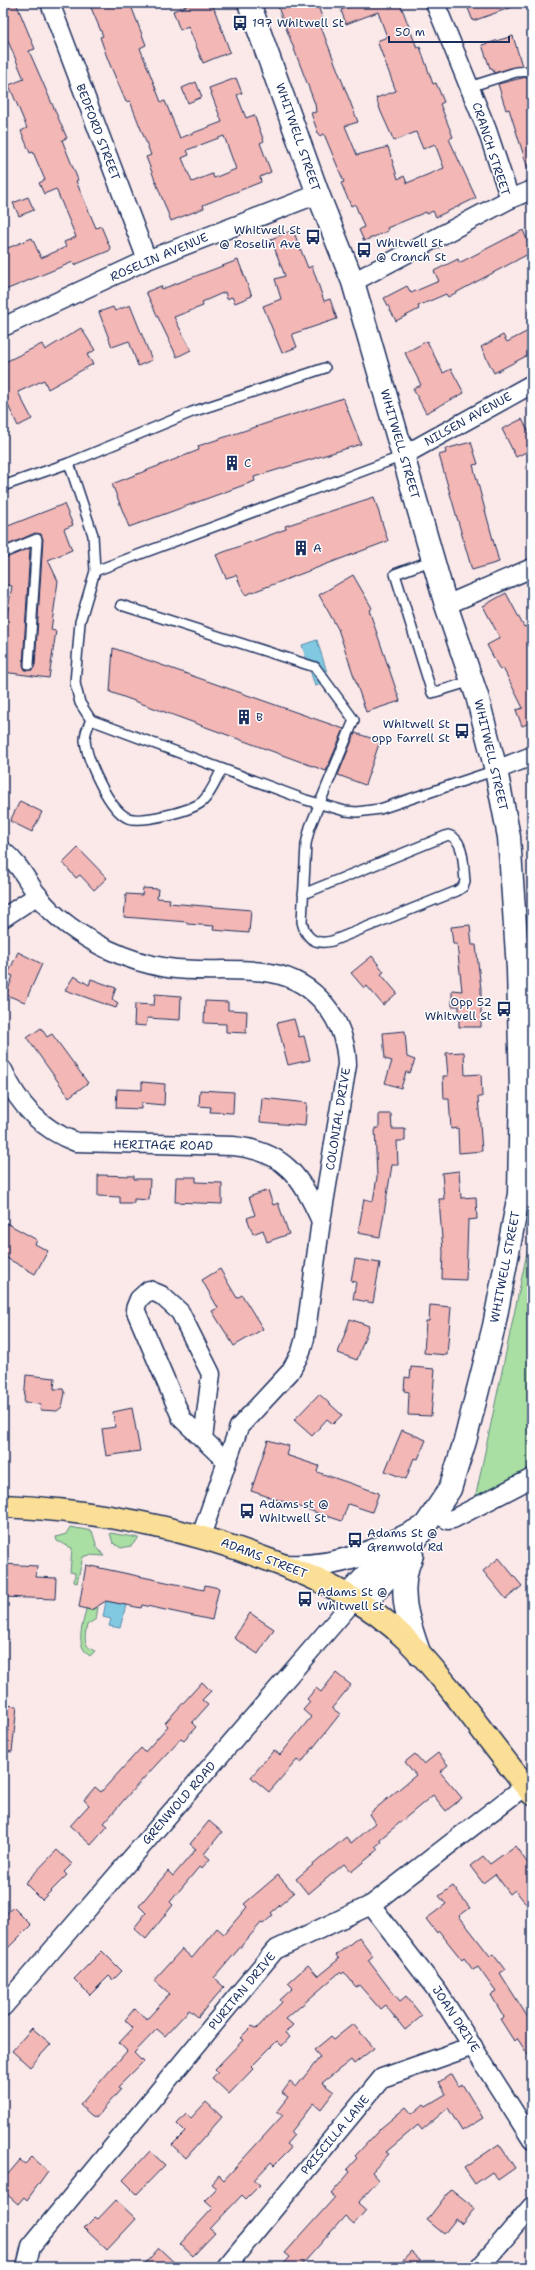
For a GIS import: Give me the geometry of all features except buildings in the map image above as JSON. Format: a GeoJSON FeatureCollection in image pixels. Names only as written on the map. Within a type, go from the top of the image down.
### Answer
{"type":"FeatureCollection","features":[{"type":"Feature","properties":{"kind":"main road","name":"ADAMS STREET"},"geometry":{"type":"LineString","coordinates":[[3,1506],[90,1512],[141,1521],[201,1536],[286,1566],[355,1600],[394,1628],[420,1655],[474,1719],[528,1790]]}},
{"type":"Feature","properties":{"kind":"street","name":"BEDFORD STREET"},"geometry":{"type":"LineString","coordinates":[[50,3],[146,260]]}},
{"type":"Feature","properties":{"kind":"street","name":"WHITWELL STREET"},"geometry":{"type":"LineString","coordinates":[[249,3],[318,194],[353,282],[446,605],[472,681],[496,770],[509,837],[518,969],[521,1089],[519,1194],[494,1326],[465,1441],[453,1482],[430,1520],[385,1557],[355,1600]]}},
{"type":"Feature","properties":{"kind":"street","name":"CRANCH STREET"},"geometry":{"type":"LineString","coordinates":[[353,282],[510,199],[487,130],[435,3]]}},
{"type":"Feature","properties":{"kind":"street"},"geometry":{"type":"LineString","coordinates":[[510,199],[532,190]]}},
{"type":"Feature","properties":{"kind":"street","name":"ROSELIN AVENUE"},"geometry":{"type":"LineString","coordinates":[[3,326],[146,260],[318,194]]}},
{"type":"Feature","properties":{"kind":"street","name":"NILSEN AVENUE"},"geometry":{"type":"LineString","coordinates":[[404,456],[532,384]]}},
{"type":"Feature","properties":{"kind":"street"},"geometry":{"type":"LineString","coordinates":[[446,605],[532,568]]}},
{"type":"Feature","properties":{"kind":"street"},"geometry":{"type":"LineString","coordinates":[[496,770],[532,756]]}},
{"type":"Feature","properties":{"kind":"street","name":"COLONIAL DRIVE"},"geometry":{"type":"LineString","coordinates":[[3,851],[18,863],[38,896],[56,914],[96,943],[134,961],[168,968],[271,973],[305,987],[325,1004],[334,1016],[342,1035],[347,1053],[347,1065],[320,1222],[309,1321],[301,1352],[290,1372],[239,1427],[201,1536]]}},
{"type":"Feature","properties":{"kind":"street"},"geometry":{"type":"LineString","coordinates":[[3,918],[38,896]]}},
{"type":"Feature","properties":{"kind":"street","name":"HERITAGE ROAD"},"geometry":{"type":"LineString","coordinates":[[3,1070],[17,1097],[34,1117],[58,1134],[76,1142],[233,1146],[250,1148],[268,1154],[291,1170],[302,1182],[320,1222]]}},
{"type":"Feature","properties":{"kind":"street"},"geometry":{"type":"LineString","coordinates":[[203,1439],[211,1374],[180,1312],[161,1295],[149,1290],[139,1299],[135,1309],[182,1419],[227,1462]]}},
{"type":"Feature","properties":{"kind":"street"},"geometry":{"type":"LineString","coordinates":[[286,1566],[324,1564],[350,1559],[379,1549],[430,1520],[452,1519],[532,1478]]}},
{"type":"Feature","properties":{"kind":"street"},"geometry":{"type":"LineString","coordinates":[[420,1655],[408,1621],[403,1583],[406,1569],[430,1520]]}},
{"type":"Feature","properties":{"kind":"street","name":"GRENWOLD ROAD"},"geometry":{"type":"LineString","coordinates":[[3,2007],[355,1600]]}},
{"type":"Feature","properties":{"kind":"street","name":"PURITAN DRIVE"},"geometry":{"type":"LineString","coordinates":[[26,2267],[31,2246],[275,1950],[371,1905],[528,1790]]}},
{"type":"Feature","properties":{"kind":"street","name":"JOAN DRIVE"},"geometry":{"type":"LineString","coordinates":[[371,1905],[438,1992],[532,2140]]}},
{"type":"Feature","properties":{"kind":"street","name":"PRISCILLA LANE"},"geometry":{"type":"LineString","coordinates":[[226,2267],[382,2078],[473,2046]]}},
{"type":"Feature","properties":{"kind":"street"},"geometry":{"type":"LineString","coordinates":[[480,2267],[532,2206]]}},
{"type":"Feature","properties":{"kind":"lane"},"geometry":{"type":"LineString","coordinates":[[469,87],[516,72],[532,71]]}},
{"type":"Feature","properties":{"kind":"lane"},"geometry":{"type":"LineString","coordinates":[[3,486],[69,462],[192,412],[325,368]]}},
{"type":"Feature","properties":{"kind":"lane"},"geometry":{"type":"LineString","coordinates":[[95,571],[404,456]]}},
{"type":"Feature","properties":{"kind":"lane"},"geometry":{"type":"LineString","coordinates":[[69,462],[93,535],[95,571],[80,622],[75,682],[80,704],[91,720],[319,804],[345,811],[368,812],[496,770]]}},
{"type":"Feature","properties":{"kind":"lane"},"geometry":{"type":"LineString","coordinates":[[3,553],[37,539],[29,664]]}},
{"type":"Feature","properties":{"kind":"lane"},"geometry":{"type":"LineString","coordinates":[[434,560],[395,574],[432,693],[472,681]]}},
{"type":"Feature","properties":{"kind":"lane"},"geometry":{"type":"LineString","coordinates":[[121,605],[315,667],[354,720],[310,827],[306,844],[303,894],[302,922],[304,931],[314,942],[323,943],[332,941],[457,891],[463,887],[465,881],[459,842],[455,836],[448,835],[303,894]]}},
{"type":"Feature","properties":{"kind":"lane"},"geometry":{"type":"LineString","coordinates":[[91,720],[85,738],[87,750],[108,798],[118,812],[127,817],[137,820],[192,808],[209,795],[222,769]]}},
{"type":"Feature","properties":{"kind":"green space"},"geometry":{"type":"Polygon","coordinates":[[[532,1229],[532,1468],[475,1499],[532,1229]]]}},
{"type":"Feature","properties":{"kind":"green space"},"geometry":{"type":"Polygon","coordinates":[[[70,1527],[92,1531],[97,1547],[104,1556],[89,1555],[83,1557],[77,1583],[74,1582],[75,1573],[70,1572],[72,1548],[57,1541],[56,1537],[66,1534],[70,1527]]]}},
{"type":"Feature","properties":{"kind":"green space"},"geometry":{"type":"Polygon","coordinates":[[[110,1533],[139,1538],[131,1546],[121,1548],[113,1543],[110,1533]]]}},
{"type":"Feature","properties":{"kind":"green space"},"geometry":{"type":"Polygon","coordinates":[[[98,1607],[96,1619],[87,1625],[85,1640],[88,1646],[95,1651],[90,1656],[82,1646],[81,1634],[86,1609],[91,1610],[98,1607]]]}},
{"type":"Feature","properties":{"kind":"water"},"geometry":{"type":"Polygon","coordinates":[[[317,640],[330,682],[315,686],[302,645],[317,640]]]}},
{"type":"Feature","properties":{"kind":"water"},"geometry":{"type":"Polygon","coordinates":[[[106,1601],[126,1605],[120,1628],[109,1626],[111,1619],[103,1617],[106,1601]]]}},
{"type":"Feature","properties":{"kind":"place","name":"197 Whitwell St"},"geometry":{"type":"Point","coordinates":[240,23]}},
{"type":"Feature","properties":{"kind":"place","name":"Whitwell St @ Roselin Ave"},"geometry":{"type":"Point","coordinates":[313,237]}},
{"type":"Feature","properties":{"kind":"place","name":"Whitwell St @ Cranch St"},"geometry":{"type":"Point","coordinates":[364,250]}},
{"type":"Feature","properties":{"kind":"place","name":"C"},"geometry":{"type":"Point","coordinates":[232,463]}},
{"type":"Feature","properties":{"kind":"place","name":"A"},"geometry":{"type":"Point","coordinates":[301,548]}},
{"type":"Feature","properties":{"kind":"place","name":"B"},"geometry":{"type":"Point","coordinates":[244,717]}},
{"type":"Feature","properties":{"kind":"place","name":"Whitwell St opp Farrell St"},"geometry":{"type":"Point","coordinates":[462,731]}},
{"type":"Feature","properties":{"kind":"place","name":"Opp 52 Whitwell St"},"geometry":{"type":"Point","coordinates":[504,1009]}},
{"type":"Feature","properties":{"kind":"place","name":"Adams st @ Whitwell St"},"geometry":{"type":"Point","coordinates":[247,1511]}},
{"type":"Feature","properties":{"kind":"place","name":"Adams St @ Grenwold Rd"},"geometry":{"type":"Point","coordinates":[355,1540]}},
{"type":"Feature","properties":{"kind":"place","name":"Adams St @ Whitwell St"},"geometry":{"type":"Point","coordinates":[305,1599]}}]}
